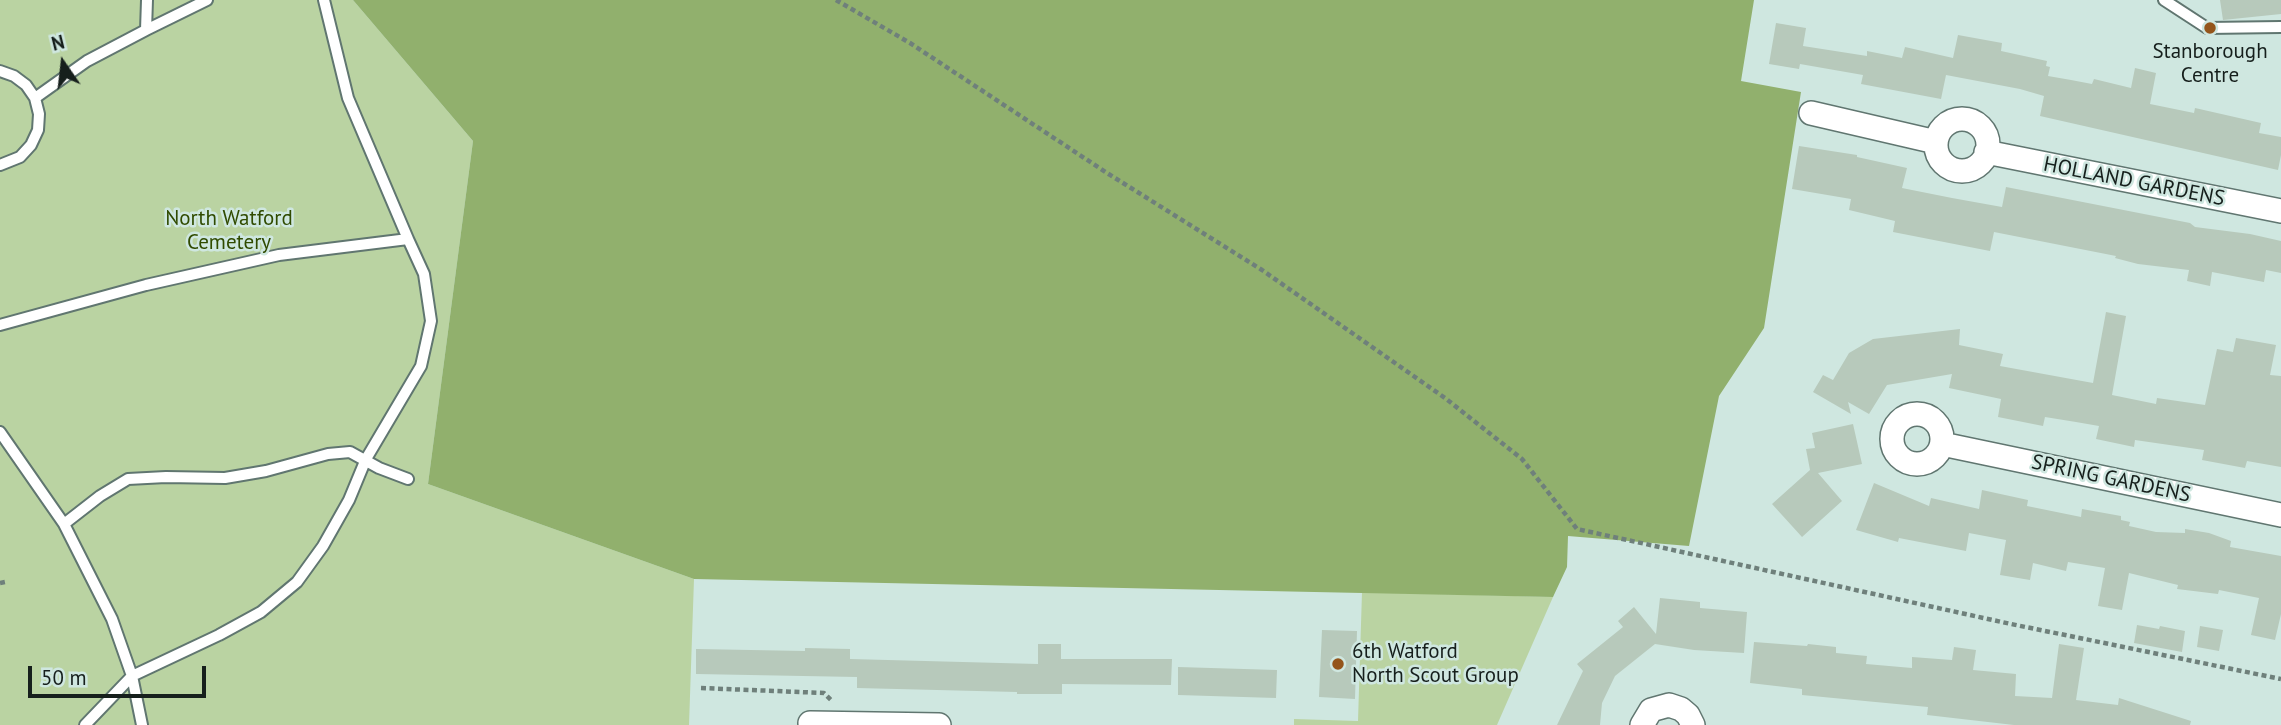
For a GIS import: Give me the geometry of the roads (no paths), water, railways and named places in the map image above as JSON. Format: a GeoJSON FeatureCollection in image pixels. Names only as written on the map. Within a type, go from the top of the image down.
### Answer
{"type":"FeatureCollection","features":[{"type":"Feature","properties":{"kind":"street"},"geometry":{"type":"LineString","coordinates":[[1811,113],[1936,142]]}},
{"type":"Feature","properties":{"kind":"street"},"geometry":{"type":"LineString","coordinates":[[1956,120],[1978,125],[1987,140],[1981,163],[1965,171],[1956,171],[1945,166],[1936,151],[1936,142],[1941,130],[1956,120]]}},
{"type":"Feature","properties":{"kind":"street","name":"HOLLAND GARDENS"},"geometry":{"type":"LineString","coordinates":[[1986,152],[2281,211]]}},
{"type":"Feature","properties":{"kind":"street","name":"SPRING GARDENS"},"geometry":{"type":"LineString","coordinates":[[1942,444],[2281,514]]}},
{"type":"Feature","properties":{"kind":"street"},"geometry":{"type":"LineString","coordinates":[[1642,725],[1651,710],[1669,705],[1681,709],[1693,725]]}},
{"type":"Feature","properties":{"kind":"street"},"geometry":{"type":"LineString","coordinates":[[810,723],[939,725]]}},
{"type":"Feature","properties":{"kind":"lane"},"geometry":{"type":"LineString","coordinates":[[146,30],[147,0]]}},
{"type":"Feature","properties":{"kind":"lane"},"geometry":{"type":"LineString","coordinates":[[35,98],[87,61],[207,0]]}},
{"type":"Feature","properties":{"kind":"lane"},"geometry":{"type":"LineString","coordinates":[[85,725],[132,676],[219,635],[261,611],[297,582],[323,546],[349,500],[366,459],[421,366],[431,321],[424,274],[348,98],[324,0]]}},
{"type":"Feature","properties":{"kind":"lane"},"geometry":{"type":"LineString","coordinates":[[2164,0],[2207,28],[2281,27]]}},
{"type":"Feature","properties":{"kind":"lane"},"geometry":{"type":"LineString","coordinates":[[0,71],[14,76],[26,86],[35,98],[39,114],[38,130],[31,145],[20,157],[0,165]]}},
{"type":"Feature","properties":{"kind":"lane"},"geometry":{"type":"LineString","coordinates":[[0,325],[146,285],[279,255],[408,239]]}},
{"type":"Feature","properties":{"kind":"lane"},"geometry":{"type":"LineString","coordinates":[[0,432],[64,524],[112,619],[132,676],[142,725]]}},
{"type":"Feature","properties":{"kind":"lane"},"geometry":{"type":"LineString","coordinates":[[64,524],[100,496],[128,480],[166,477],[225,478],[266,471],[328,454],[350,452],[379,468],[408,479]]}},
{"type":"Feature","properties":{"kind":"place","name":"Stanborough Centre"},"geometry":{"type":"Point","coordinates":[2210,28]}},
{"type":"Feature","properties":{"kind":"place","name":"6th Watford North Scout Group"},"geometry":{"type":"Point","coordinates":[1338,664]}},
{"type":"Feature","properties":{"kind":"park label","name":"North Watford Cemetery"},"geometry":{"type":"Point","coordinates":[229,231]}}]}
